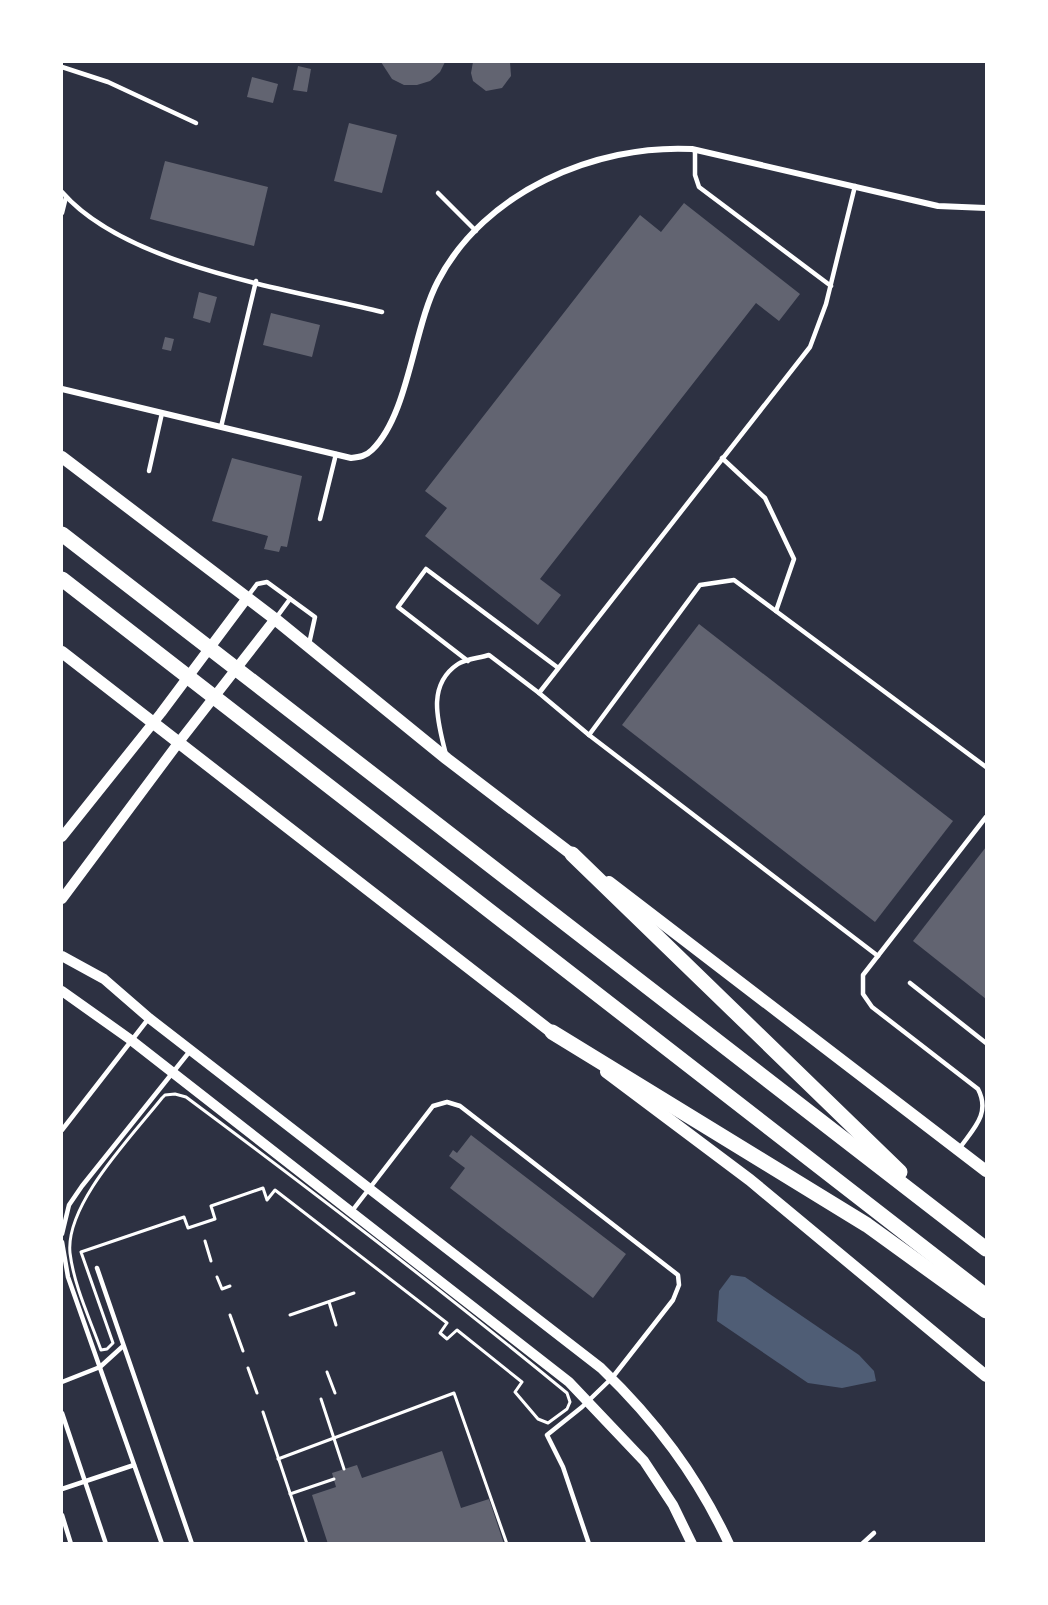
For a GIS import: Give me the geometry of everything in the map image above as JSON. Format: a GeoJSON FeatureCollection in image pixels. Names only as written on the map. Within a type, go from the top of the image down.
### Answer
{"type":"FeatureCollection","features":[{"type":"Feature","properties":{"kind":"highway"},"geometry":{"type":"LineString","coordinates":[[62,534],[987,1249]]}},
{"type":"Feature","properties":{"kind":"highway"},"geometry":{"type":"LineString","coordinates":[[62,579],[987,1296]]}},
{"type":"Feature","properties":{"kind":"highway"},"geometry":{"type":"LineString","coordinates":[[572,854],[959,1228]]}},
{"type":"Feature","properties":{"kind":"highway"},"geometry":{"type":"LineString","coordinates":[[552,1032],[867,1225],[987,1311]]}},
{"type":"Feature","properties":{"kind":"main road"},"geometry":{"type":"LineString","coordinates":[[62,457],[244,604],[275,619],[447,759],[987,1172]]}},
{"type":"Feature","properties":{"kind":"main road"},"geometry":{"type":"LineString","coordinates":[[62,652],[182,737],[552,1032],[750,1180],[987,1377]]}},
{"type":"Feature","properties":{"kind":"street"},"geometry":{"type":"LineString","coordinates":[[62,389],[351,458],[363,457],[378,443],[398,405],[438,282],[450,261],[476,231],[503,206],[567,170],[630,153],[664,148],[695,150],[938,206],[987,208]]}},
{"type":"Feature","properties":{"kind":"street"},"geometry":{"type":"LineString","coordinates":[[62,837],[244,604]]}},
{"type":"Feature","properties":{"kind":"street"},"geometry":{"type":"LineString","coordinates":[[62,899],[182,737],[275,619]]}},
{"type":"Feature","properties":{"kind":"street"},"geometry":{"type":"LineString","coordinates":[[62,957],[84,966],[104,979],[149,1018],[371,1188],[612,1378],[643,1409],[680,1456],[712,1508],[729,1544]]}},
{"type":"Feature","properties":{"kind":"street"},"geometry":{"type":"LineString","coordinates":[[62,991],[131,1040],[351,1211],[528,1349],[588,1401],[644,1461],[674,1505],[692,1544]]}},
{"type":"Feature","properties":{"kind":"lane"},"geometry":{"type":"LineString","coordinates":[[62,67],[108,82],[196,123]]}},
{"type":"Feature","properties":{"kind":"lane"},"geometry":{"type":"LineString","coordinates":[[695,150],[695,175],[699,187],[831,286]]}},
{"type":"Feature","properties":{"kind":"lane"},"geometry":{"type":"LineString","coordinates":[[538,693],[810,347],[831,286],[855,186]]}},
{"type":"Feature","properties":{"kind":"lane"},"geometry":{"type":"LineString","coordinates":[[62,192],[82,213],[101,226],[188,265],[382,312]]}},
{"type":"Feature","properties":{"kind":"lane"},"geometry":{"type":"LineString","coordinates":[[438,193],[476,231]]}},
{"type":"Feature","properties":{"kind":"lane"},"geometry":{"type":"LineString","coordinates":[[62,213],[66,197]]}},
{"type":"Feature","properties":{"kind":"lane"},"geometry":{"type":"LineString","coordinates":[[220,427],[256,281]]}},
{"type":"Feature","properties":{"kind":"lane"},"geometry":{"type":"LineString","coordinates":[[149,471],[162,413]]}},
{"type":"Feature","properties":{"kind":"lane"},"geometry":{"type":"LineString","coordinates":[[320,519],[336,454]]}},
{"type":"Feature","properties":{"kind":"lane"},"geometry":{"type":"LineString","coordinates":[[722,458],[765,498],[794,559],[776,611]]}},
{"type":"Feature","properties":{"kind":"lane"},"geometry":{"type":"LineString","coordinates":[[468,661],[398,607],[426,569],[557,668]]}},
{"type":"Feature","properties":{"kind":"lane"},"geometry":{"type":"LineString","coordinates":[[589,735],[700,585],[734,580],[987,767]]}},
{"type":"Feature","properties":{"kind":"lane"},"geometry":{"type":"LineString","coordinates":[[244,604],[257,584],[267,582],[315,617],[308,647]]}},
{"type":"Feature","properties":{"kind":"lane"},"geometry":{"type":"LineString","coordinates":[[275,619],[290,599]]}},
{"type":"Feature","properties":{"kind":"lane"},"geometry":{"type":"LineString","coordinates":[[447,759],[435,707],[442,682],[458,664],[489,656],[878,956]]}},
{"type":"Feature","properties":{"kind":"lane"},"geometry":{"type":"LineString","coordinates":[[959,1149],[981,1119],[984,1101],[978,1089],[872,1007],[863,994],[863,975],[987,817]]}},
{"type":"Feature","properties":{"kind":"lane"},"geometry":{"type":"LineString","coordinates":[[910,983],[987,1043]]}},
{"type":"Feature","properties":{"kind":"lane"},"geometry":{"type":"LineString","coordinates":[[62,1130],[149,1018]]}},
{"type":"Feature","properties":{"kind":"lane"},"geometry":{"type":"LineString","coordinates":[[62,1234],[69,1204],[191,1050]]}},
{"type":"Feature","properties":{"kind":"lane"},"geometry":{"type":"LineString","coordinates":[[351,1211],[433,1106],[447,1102],[460,1106],[678,1275],[679,1285],[673,1300],[612,1378],[547,1435],[563,1467],[589,1543]]}},
{"type":"Feature","properties":{"kind":"lane"},"geometry":{"type":"LineString","coordinates":[[62,1242],[68,1277],[162,1544]]}},
{"type":"Feature","properties":{"kind":"lane"},"geometry":{"type":"LineString","coordinates":[[97,1268],[122,1347],[192,1544]]}},
{"type":"Feature","properties":{"kind":"lane"},"geometry":{"type":"LineString","coordinates":[[62,1382],[100,1367],[122,1347]]}},
{"type":"Feature","properties":{"kind":"lane"},"geometry":{"type":"LineString","coordinates":[[62,1413],[106,1544]]}},
{"type":"Feature","properties":{"kind":"lane"},"geometry":{"type":"LineString","coordinates":[[62,1489],[134,1465]]}},
{"type":"Feature","properties":{"kind":"lane"},"geometry":{"type":"LineString","coordinates":[[62,1515],[71,1544]]}},
{"type":"Feature","properties":{"kind":"lane"},"geometry":{"type":"LineString","coordinates":[[862,1544],[874,1533]]}},
{"type":"Feature","properties":{"kind":"path"},"geometry":{"type":"LineString","coordinates":[[175,1094],[186,1097],[522,1356],[567,1393],[569,1407],[548,1423],[538,1419],[515,1392],[522,1382],[457,1330],[447,1339],[440,1333],[447,1323],[275,1190],[267,1200],[263,1188],[211,1206],[215,1219],[199,1224],[188,1228],[183,1217],[81,1251],[113,1343],[107,1349],[101,1350],[70,1252],[70,1234],[86,1197],[162,1098],[165,1095],[175,1094]]}},
{"type":"Feature","properties":{"kind":"path"},"geometry":{"type":"LineString","coordinates":[[205,1241],[211,1261]]}},
{"type":"Feature","properties":{"kind":"path"},"geometry":{"type":"LineString","coordinates":[[217,1277],[222,1289],[230,1286]]}},
{"type":"Feature","properties":{"kind":"path"},"geometry":{"type":"LineString","coordinates":[[290,1315],[354,1293]]}},
{"type":"Feature","properties":{"kind":"path"},"geometry":{"type":"LineString","coordinates":[[328,1302],[336,1325]]}},
{"type":"Feature","properties":{"kind":"path"},"geometry":{"type":"LineString","coordinates":[[231,1315],[243,1351]]}},
{"type":"Feature","properties":{"kind":"path"},"geometry":{"type":"LineString","coordinates":[[248,1368],[257,1393]]}},
{"type":"Feature","properties":{"kind":"path"},"geometry":{"type":"LineString","coordinates":[[327,1372],[335,1393]]}},
{"type":"Feature","properties":{"kind":"path"},"geometry":{"type":"LineString","coordinates":[[278,1459],[454,1393],[507,1544]]}},
{"type":"Feature","properties":{"kind":"path"},"geometry":{"type":"LineString","coordinates":[[321,1399],[344,1469]]}},
{"type":"Feature","properties":{"kind":"path"},"geometry":{"type":"LineString","coordinates":[[263,1412],[307,1544]]}},
{"type":"Feature","properties":{"kind":"path"},"geometry":{"type":"LineString","coordinates":[[290,1494],[334,1479]]}},
{"type":"Feature","properties":{"kind":"water"},"geometry":{"type":"Polygon","coordinates":[[[731,1275],[745,1277],[859,1355],[874,1371],[876,1381],[842,1388],[808,1383],[717,1321],[719,1291],[731,1275]]]}},
{"type":"Feature","properties":{"kind":"building"},"geometry":{"type":"Polygon","coordinates":[[[381,62],[445,62],[440,72],[430,81],[417,85],[404,85],[392,79],[381,62]]]}},
{"type":"Feature","properties":{"kind":"building"},"geometry":{"type":"Polygon","coordinates":[[[473,62],[510,62],[511,76],[502,88],[486,91],[473,81],[471,73],[473,62]]]}},
{"type":"Feature","properties":{"kind":"building"},"geometry":{"type":"Polygon","coordinates":[[[298,66],[311,69],[307,92],[293,90],[298,66]]]}},
{"type":"Feature","properties":{"kind":"building"},"geometry":{"type":"Polygon","coordinates":[[[252,77],[278,84],[273,103],[247,97],[252,77]]]}},
{"type":"Feature","properties":{"kind":"building"},"geometry":{"type":"Polygon","coordinates":[[[349,123],[397,135],[382,193],[334,181],[349,123]]]}},
{"type":"Feature","properties":{"kind":"building"},"geometry":{"type":"Polygon","coordinates":[[[165,161],[268,187],[254,246],[150,219],[165,161]]]}},
{"type":"Feature","properties":{"kind":"building"},"geometry":{"type":"Polygon","coordinates":[[[684,203],[800,294],[779,321],[756,303],[540,579],[561,595],[538,625],[425,536],[447,508],[425,491],[640,215],[661,232],[684,203]]]}},
{"type":"Feature","properties":{"kind":"building"},"geometry":{"type":"Polygon","coordinates":[[[199,292],[217,297],[210,323],[193,318],[199,292]]]}},
{"type":"Feature","properties":{"kind":"building"},"geometry":{"type":"Polygon","coordinates":[[[271,313],[320,325],[312,357],[263,345],[271,313]]]}},
{"type":"Feature","properties":{"kind":"building"},"geometry":{"type":"Polygon","coordinates":[[[165,337],[174,339],[171,351],[162,349],[165,337]]]}},
{"type":"Feature","properties":{"kind":"building"},"geometry":{"type":"Polygon","coordinates":[[[232,458],[302,476],[287,547],[281,546],[279,552],[264,549],[268,536],[212,521],[232,458]]]}},
{"type":"Feature","properties":{"kind":"building"},"geometry":{"type":"Polygon","coordinates":[[[699,624],[953,821],[875,922],[622,725],[699,624]]]}},
{"type":"Feature","properties":{"kind":"building"},"geometry":{"type":"Polygon","coordinates":[[[986,847],[986,999],[913,941],[986,847]]]}},
{"type":"Feature","properties":{"kind":"building"},"geometry":{"type":"Polygon","coordinates":[[[471,1135],[626,1254],[593,1298],[450,1188],[465,1168],[449,1156],[453,1150],[457,1153],[471,1135]]]}},
{"type":"Feature","properties":{"kind":"building"},"geometry":{"type":"Polygon","coordinates":[[[442,1451],[461,1508],[489,1499],[504,1544],[328,1544],[312,1495],[336,1487],[332,1473],[357,1465],[362,1478],[442,1451]]]}}]}
